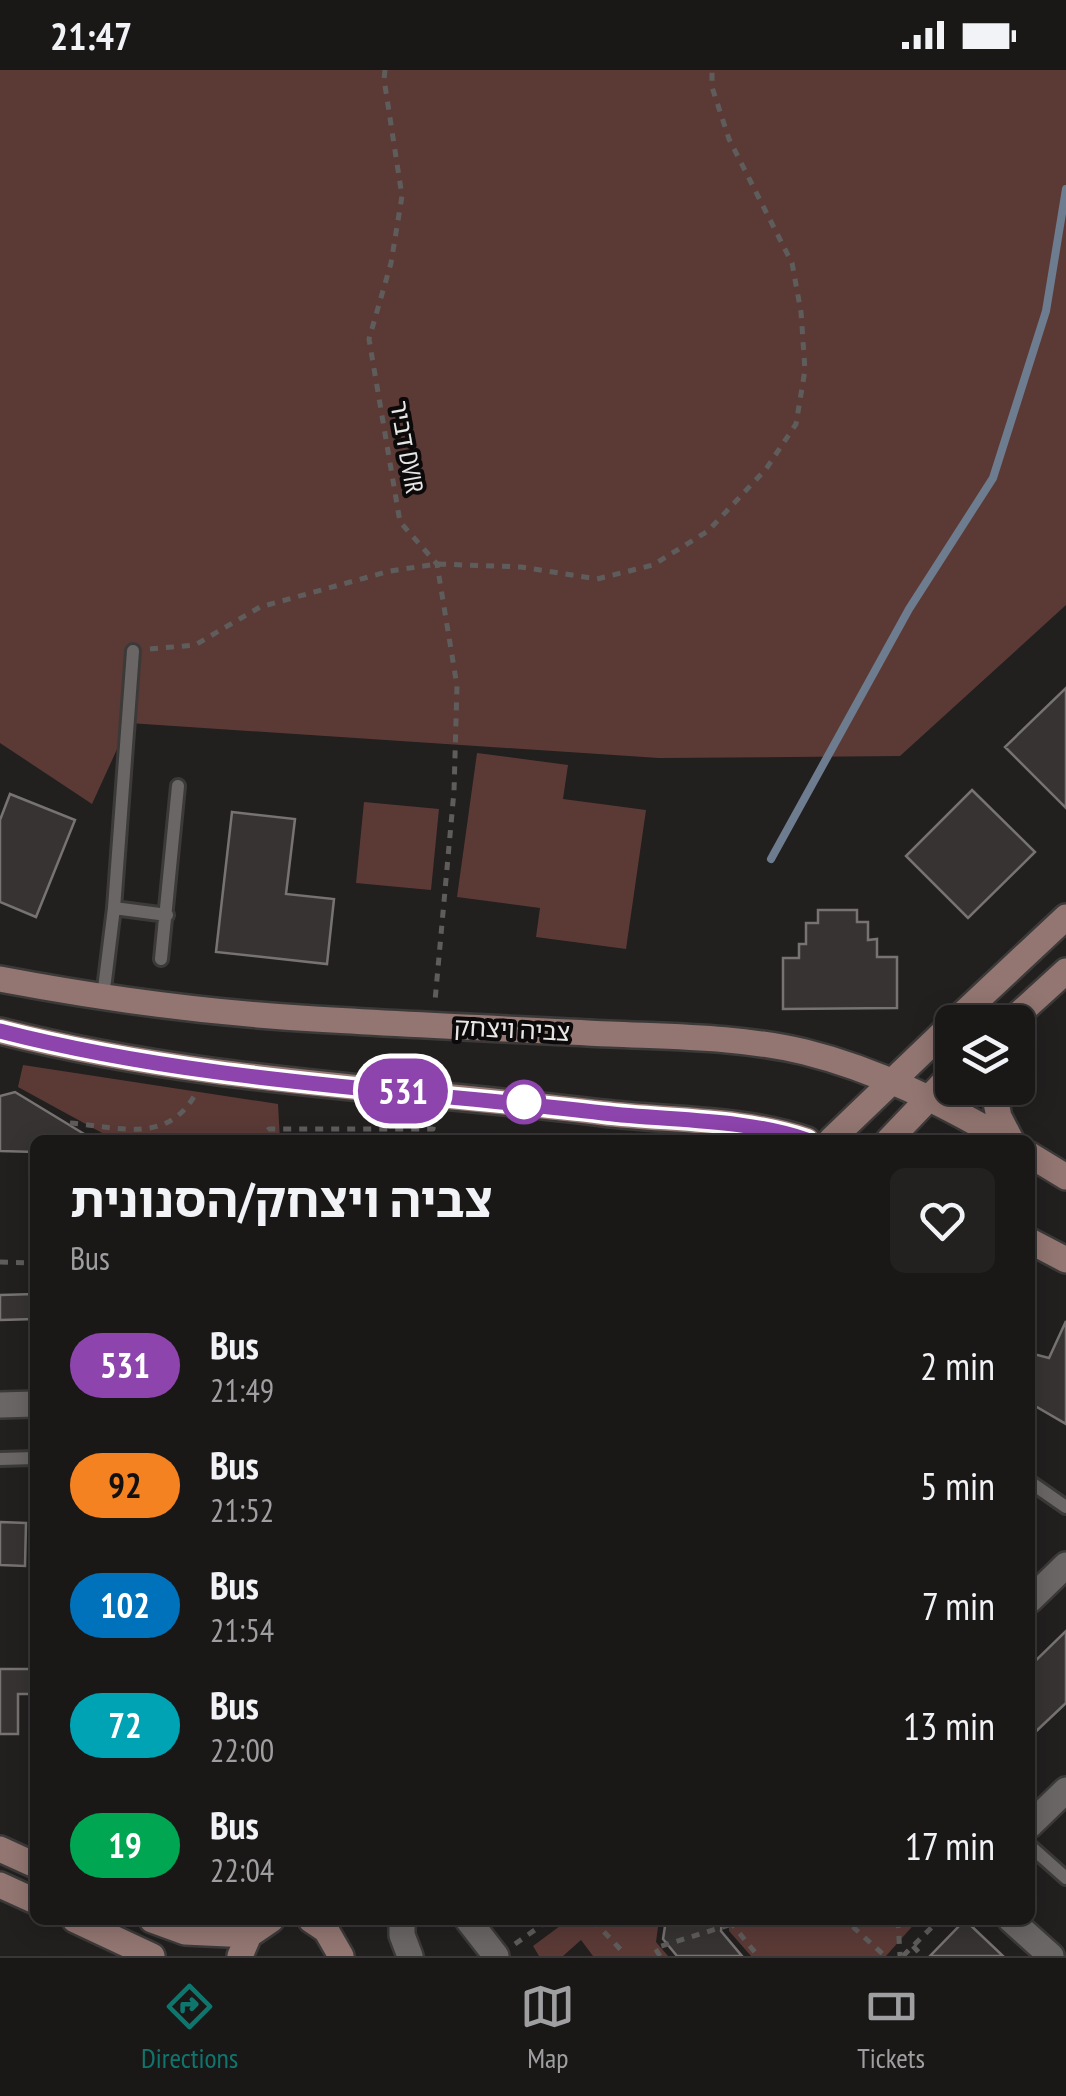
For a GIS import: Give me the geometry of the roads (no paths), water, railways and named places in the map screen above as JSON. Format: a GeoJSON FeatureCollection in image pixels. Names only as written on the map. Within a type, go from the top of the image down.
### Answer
{"type":"FeatureCollection","features":[{"type":"Feature","properties":{"kind":"street"},"geometry":{"type":"LineString","coordinates":[[972,1005],[1066,918]]}},
{"type":"Feature","properties":{"kind":"street"},"geometry":{"type":"LineString","coordinates":[[1029,1005],[1066,971]]}},
{"type":"Feature","properties":{"kind":"street","name":"צביה ויצחק"},"geometry":{"type":"LineString","coordinates":[[0,979],[102,998],[312,1019],[720,1040],[810,1054],[892,1081],[999,1135]]}},
{"type":"Feature","properties":{"kind":"street"},"geometry":{"type":"LineString","coordinates":[[0,1031],[58,1046],[207,1073],[452,1094],[744,1126],[784,1135]]}},
{"type":"Feature","properties":{"kind":"street"},"geometry":{"type":"LineString","coordinates":[[837,1135],[935,1040]]}},
{"type":"Feature","properties":{"kind":"street"},"geometry":{"type":"LineString","coordinates":[[894,1135],[935,1092]]}},
{"type":"Feature","properties":{"kind":"street"},"geometry":{"type":"LineString","coordinates":[[996,1105],[1006,1135]]}},
{"type":"Feature","properties":{"kind":"street"},"geometry":{"type":"LineString","coordinates":[[1035,1158],[1066,1177]]}},
{"type":"Feature","properties":{"kind":"street"},"geometry":{"type":"LineString","coordinates":[[1035,1244],[1066,1260]]}},
{"type":"Feature","properties":{"kind":"street"},"geometry":{"type":"LineString","coordinates":[[0,1405],[30,1404]]}},
{"type":"Feature","properties":{"kind":"street"},"geometry":{"type":"LineString","coordinates":[[1035,1595],[1066,1565]]}},
{"type":"Feature","properties":{"kind":"street"},"geometry":{"type":"LineString","coordinates":[[1035,1820],[1066,1790]]}},
{"type":"Feature","properties":{"kind":"street"},"geometry":{"type":"LineString","coordinates":[[0,1849],[30,1863]]}},
{"type":"Feature","properties":{"kind":"street"},"geometry":{"type":"LineString","coordinates":[[0,1885],[30,1899]]}},
{"type":"Feature","properties":{"kind":"street"},"geometry":{"type":"LineString","coordinates":[[87,1925],[152,1956]]}},
{"type":"Feature","properties":{"kind":"street"},"geometry":{"type":"LineString","coordinates":[[165,1925],[184,1932],[258,1931]]}},
{"type":"Feature","properties":{"kind":"street"},"geometry":{"type":"LineString","coordinates":[[402,1925],[410,1956]]}},
{"type":"Feature","properties":{"kind":"street"},"geometry":{"type":"LineString","coordinates":[[474,1925],[503,1951]]}},
{"type":"Feature","properties":{"kind":"street"},"geometry":{"type":"LineString","coordinates":[[1017,1925],[1051,1956]]}},
{"type":"Feature","properties":{"kind":"lane"},"geometry":{"type":"LineString","coordinates":[[102,998],[114,908],[132,650]]}},
{"type":"Feature","properties":{"kind":"lane"},"geometry":{"type":"LineString","coordinates":[[161,959],[178,786]]}},
{"type":"Feature","properties":{"kind":"lane"},"geometry":{"type":"LineString","coordinates":[[114,908],[167,915]]}},
{"type":"Feature","properties":{"kind":"lane"},"geometry":{"type":"LineString","coordinates":[[0,1459],[30,1458]]}},
{"type":"Feature","properties":{"kind":"lane"},"geometry":{"type":"LineString","coordinates":[[1035,1485],[1066,1507]]}},
{"type":"Feature","properties":{"kind":"lane"},"geometry":{"type":"LineString","coordinates":[[1035,1850],[1066,1878]]}},
{"type":"Feature","properties":{"kind":"waterway"},"geometry":{"type":"LineString","coordinates":[[771,859],[909,609],[993,478],[1046,311],[1066,189]]}}]}
